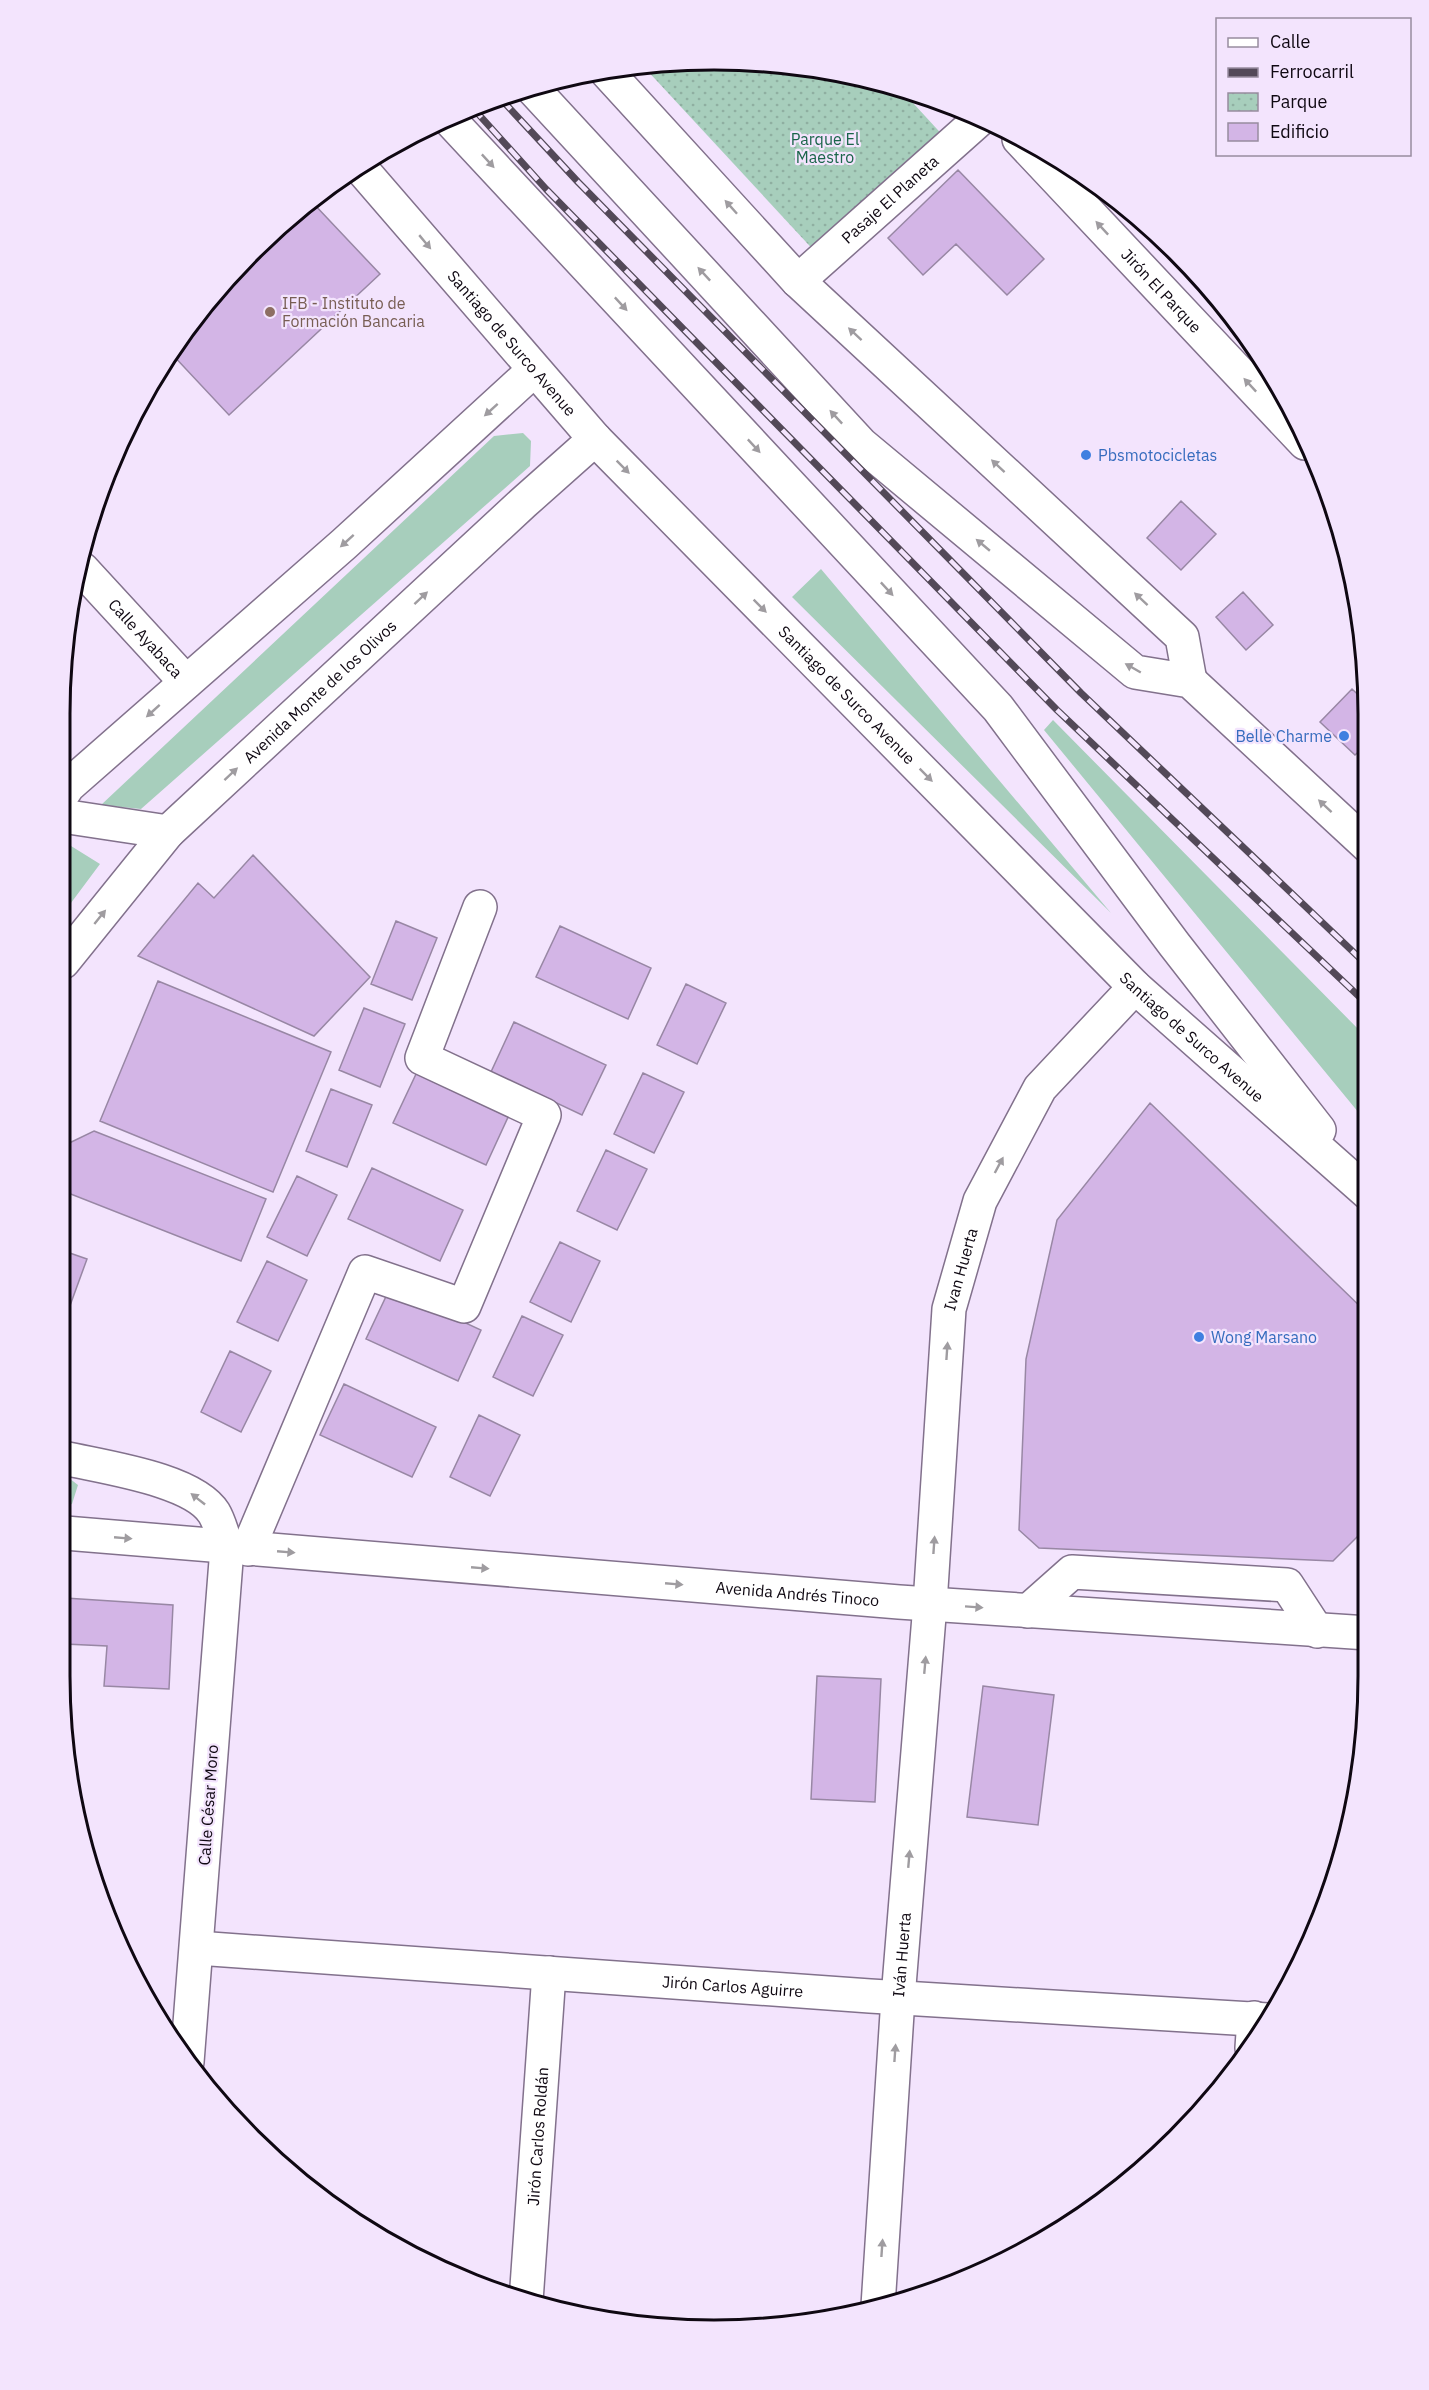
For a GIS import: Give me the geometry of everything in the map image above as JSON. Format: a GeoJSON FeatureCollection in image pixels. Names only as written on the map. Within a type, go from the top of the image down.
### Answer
{"type":"FeatureCollection","features":[{"type":"Feature","properties":{"kind":"street"},"geometry":{"type":"LineString","coordinates":[[613,79],[798,281],[1182,637],[1190,681]]}},
{"type":"Feature","properties":{"kind":"street"},"geometry":{"type":"LineString","coordinates":[[539,95],[861,444],[1135,672],[1190,681],[1358,837]]}},
{"type":"Feature","properties":{"kind":"street","name":"Pasaje El Planeta"},"geometry":{"type":"LineString","coordinates":[[798,281],[973,125]]}},
{"type":"Feature","properties":{"kind":"street","name":"Santiago de Surco Avenue"},"geometry":{"type":"LineString","coordinates":[[455,126],[998,708],[1174,944],[1358,1179]]}},
{"type":"Feature","properties":{"kind":"street","name":"Jirón El Parque"},"geometry":{"type":"LineString","coordinates":[[1036,157],[1291,428]]}},
{"type":"Feature","properties":{"kind":"street"},"geometry":{"type":"LineString","coordinates":[[380,165],[399,210]]}},
{"type":"Feature","properties":{"kind":"street","name":"Santiago de Surco Avenue"},"geometry":{"type":"LineString","coordinates":[[366,174],[595,439],[1135,987],[1358,1183]]}},
{"type":"Feature","properties":{"kind":"street"},"geometry":{"type":"LineString","coordinates":[[70,784],[344,544],[534,370]]}},
{"type":"Feature","properties":{"kind":"street","name":"Avenida Monte de los Olivos"},"geometry":{"type":"LineString","coordinates":[[70,953],[168,832],[595,439]]}},
{"type":"Feature","properties":{"kind":"street","name":"Calle Ayabaca"},"geometry":{"type":"LineString","coordinates":[[87,573],[186,682]]}},
{"type":"Feature","properties":{"kind":"street"},"geometry":{"type":"LineString","coordinates":[[70,817],[168,832]]}},
{"type":"Feature","properties":{"kind":"street"},"geometry":{"type":"LineString","coordinates":[[238,1548],[365,1272],[464,1306],[544,1115],[422,1058],[480,907]]}},
{"type":"Feature","properties":{"kind":"street","name":"Ivan Huerta"},"geometry":{"type":"LineString","coordinates":[[930,1604],[949,1309],[980,1202],[1040,1089],[1135,987]]}},
{"type":"Feature","properties":{"kind":"street"},"geometry":{"type":"LineString","coordinates":[[70,1459],[166,1482],[194,1495],[214,1512],[238,1548]]}},
{"type":"Feature","properties":{"kind":"street","name":"Avenida Andrés Tinoco"},"geometry":{"type":"LineString","coordinates":[[70,1533],[930,1604],[1358,1633]]}},
{"type":"Feature","properties":{"kind":"street","name":"Calle César Moro"},"geometry":{"type":"LineString","coordinates":[[189,2047],[197,1948],[238,1548]]}},
{"type":"Feature","properties":{"kind":"street"},"geometry":{"type":"LineString","coordinates":[[1028,1611],[1072,1572],[1287,1585],[1317,1631]]}},
{"type":"Feature","properties":{"kind":"street","name":"Iván Huerta"},"geometry":{"type":"LineString","coordinates":[[878,2299],[898,1998],[930,1604]]}},
{"type":"Feature","properties":{"kind":"street","name":"Jirón Carlos Aguirre"},"geometry":{"type":"LineString","coordinates":[[197,1948],[898,1998],[1253,2029]]}},
{"type":"Feature","properties":{"kind":"street","name":"Jirón Carlos Roldán"},"geometry":{"type":"LineString","coordinates":[[527,2291],[549,1973]]}},
{"type":"Feature","properties":{"kind":"green space","name":"Parque El Maestro"},"geometry":{"type":"Polygon","coordinates":[[[714,70],[799,76],[881,92],[912,102],[948,141],[819,256],[651,74],[714,70]]]}},
{"type":"Feature","properties":{"kind":"green space"},"geometry":{"type":"Polygon","coordinates":[[[523,433],[531,441],[530,466],[141,809],[101,805],[494,436],[523,433]]]}},
{"type":"Feature","properties":{"kind":"green space"},"geometry":{"type":"Polygon","coordinates":[[[821,569],[1111,913],[792,597],[821,569]]]}},
{"type":"Feature","properties":{"kind":"green space"},"geometry":{"type":"Polygon","coordinates":[[[1053,720],[1358,1029],[1358,1112],[1044,730],[1053,720]]]}},
{"type":"Feature","properties":{"kind":"green space"},"geometry":{"type":"Polygon","coordinates":[[[70,845],[100,864],[70,904],[70,845]]]}},
{"type":"Feature","properties":{"kind":"green space"},"geometry":{"type":"Polygon","coordinates":[[[70,1479],[78,1485],[70,1505],[70,1479]]]}},
{"type":"Feature","properties":{"kind":"building"},"geometry":{"type":"Polygon","coordinates":[[[958,170],[1044,259],[1007,295],[956,244],[923,275],[888,238],[958,170]]]}},
{"type":"Feature","properties":{"kind":"building","name":"IFB - Instituto de Formación Bancaria"},"geometry":{"type":"Polygon","coordinates":[[[317,208],[380,274],[229,415],[177,360],[230,290],[259,259],[317,208]]]}},
{"type":"Feature","properties":{"kind":"building"},"geometry":{"type":"Polygon","coordinates":[[[1181,501],[1216,534],[1181,570],[1147,538],[1181,501]]]}},
{"type":"Feature","properties":{"kind":"building"},"geometry":{"type":"Polygon","coordinates":[[[1243,592],[1273,625],[1246,650],[1216,617],[1243,592]]]}},
{"type":"Feature","properties":{"kind":"building"},"geometry":{"type":"Polygon","coordinates":[[[1352,689],[1358,694],[1358,752],[1355,755],[1320,722],[1352,689]]]}},
{"type":"Feature","properties":{"kind":"building"},"geometry":{"type":"Polygon","coordinates":[[[253,855],[370,977],[314,1036],[138,956],[198,883],[214,898],[253,855]]]}},
{"type":"Feature","properties":{"kind":"building"},"geometry":{"type":"Polygon","coordinates":[[[396,921],[437,938],[412,1000],[371,984],[396,921]]]}},
{"type":"Feature","properties":{"kind":"building"},"geometry":{"type":"Polygon","coordinates":[[[560,926],[651,968],[628,1019],[536,977],[560,926]]]}},
{"type":"Feature","properties":{"kind":"building"},"geometry":{"type":"Polygon","coordinates":[[[158,981],[331,1052],[273,1192],[100,1121],[158,981]]]}},
{"type":"Feature","properties":{"kind":"building"},"geometry":{"type":"Polygon","coordinates":[[[686,984],[726,1003],[697,1064],[657,1045],[686,984]]]}},
{"type":"Feature","properties":{"kind":"building"},"geometry":{"type":"Polygon","coordinates":[[[364,1008],[405,1024],[380,1087],[339,1070],[364,1008]]]}},
{"type":"Feature","properties":{"kind":"building"},"geometry":{"type":"Polygon","coordinates":[[[514,1022],[606,1065],[582,1115],[491,1072],[514,1022]]]}},
{"type":"Feature","properties":{"kind":"building"},"geometry":{"type":"Polygon","coordinates":[[[417,1072],[509,1115],[486,1165],[393,1123],[417,1072]]]}},
{"type":"Feature","properties":{"kind":"building"},"geometry":{"type":"Polygon","coordinates":[[[643,1073],[684,1092],[654,1153],[614,1134],[643,1073]]]}},
{"type":"Feature","properties":{"kind":"building"},"geometry":{"type":"Polygon","coordinates":[[[331,1089],[372,1105],[347,1167],[306,1151],[331,1089]]]}},
{"type":"Feature","properties":{"kind":"building","name":"Wong Marsano"},"geometry":{"type":"Polygon","coordinates":[[[1150,1103],[1358,1304],[1358,1536],[1333,1561],[1039,1548],[1019,1530],[1026,1359],[1057,1220],[1150,1103]]]}},
{"type":"Feature","properties":{"kind":"building"},"geometry":{"type":"Polygon","coordinates":[[[94,1131],[266,1199],[241,1261],[70,1194],[70,1143],[94,1131]]]}},
{"type":"Feature","properties":{"kind":"building"},"geometry":{"type":"Polygon","coordinates":[[[606,1150],[647,1169],[617,1230],[577,1211],[606,1150]]]}},
{"type":"Feature","properties":{"kind":"building"},"geometry":{"type":"Polygon","coordinates":[[[372,1168],[463,1210],[440,1261],[348,1219],[372,1168]]]}},
{"type":"Feature","properties":{"kind":"building"},"geometry":{"type":"Polygon","coordinates":[[[297,1176],[337,1195],[307,1256],[267,1237],[297,1176]]]}},
{"type":"Feature","properties":{"kind":"building"},"geometry":{"type":"Polygon","coordinates":[[[560,1242],[600,1261],[571,1322],[530,1302],[560,1242]]]}},
{"type":"Feature","properties":{"kind":"building"},"geometry":{"type":"Polygon","coordinates":[[[70,1253],[87,1259],[70,1306],[70,1253]]]}},
{"type":"Feature","properties":{"kind":"building"},"geometry":{"type":"Polygon","coordinates":[[[267,1261],[307,1280],[278,1341],[237,1322],[267,1261]]]}},
{"type":"Feature","properties":{"kind":"building"},"geometry":{"type":"Polygon","coordinates":[[[390,1288],[481,1330],[458,1381],[366,1339],[390,1288]]]}},
{"type":"Feature","properties":{"kind":"building"},"geometry":{"type":"Polygon","coordinates":[[[522,1316],[563,1335],[533,1396],[493,1377],[522,1316]]]}},
{"type":"Feature","properties":{"kind":"building"},"geometry":{"type":"Polygon","coordinates":[[[230,1351],[271,1371],[241,1432],[201,1412],[230,1351]]]}},
{"type":"Feature","properties":{"kind":"building"},"geometry":{"type":"Polygon","coordinates":[[[344,1384],[436,1427],[412,1477],[320,1435],[344,1384]]]}},
{"type":"Feature","properties":{"kind":"building"},"geometry":{"type":"Polygon","coordinates":[[[479,1415],[520,1435],[490,1496],[450,1477],[479,1415]]]}},
{"type":"Feature","properties":{"kind":"building"},"geometry":{"type":"Polygon","coordinates":[[[70,1598],[173,1605],[169,1689],[104,1686],[107,1646],[70,1644],[70,1598]]]}},
{"type":"Feature","properties":{"kind":"building"},"geometry":{"type":"Polygon","coordinates":[[[817,1676],[881,1679],[875,1802],[811,1799],[817,1676]]]}},
{"type":"Feature","properties":{"kind":"building"},"geometry":{"type":"Polygon","coordinates":[[[983,1686],[1054,1695],[1038,1825],[967,1817],[983,1686]]]}},
{"type":"Feature","properties":{"kind":"railway"},"geometry":{"type":"LineString","coordinates":[[507,105],[578,182],[1081,693],[1358,956]]}},
{"type":"Feature","properties":{"kind":"railway"},"geometry":{"type":"LineString","coordinates":[[480,116],[546,189],[1057,710],[1358,996]]}},
{"type":"Feature","properties":{"kind":"place","name":"IFB - Instituto de Formación Bancaria"},"geometry":{"type":"Point","coordinates":[270,312]}},
{"type":"Feature","properties":{"kind":"place","name":"Pbsmotocicletas"},"geometry":{"type":"Point","coordinates":[1086,455]}},
{"type":"Feature","properties":{"kind":"place","name":"Belle Charme"},"geometry":{"type":"Point","coordinates":[1344,736]}},
{"type":"Feature","properties":{"kind":"place","name":"Wong Marsano"},"geometry":{"type":"Point","coordinates":[1199,1337]}}]}
